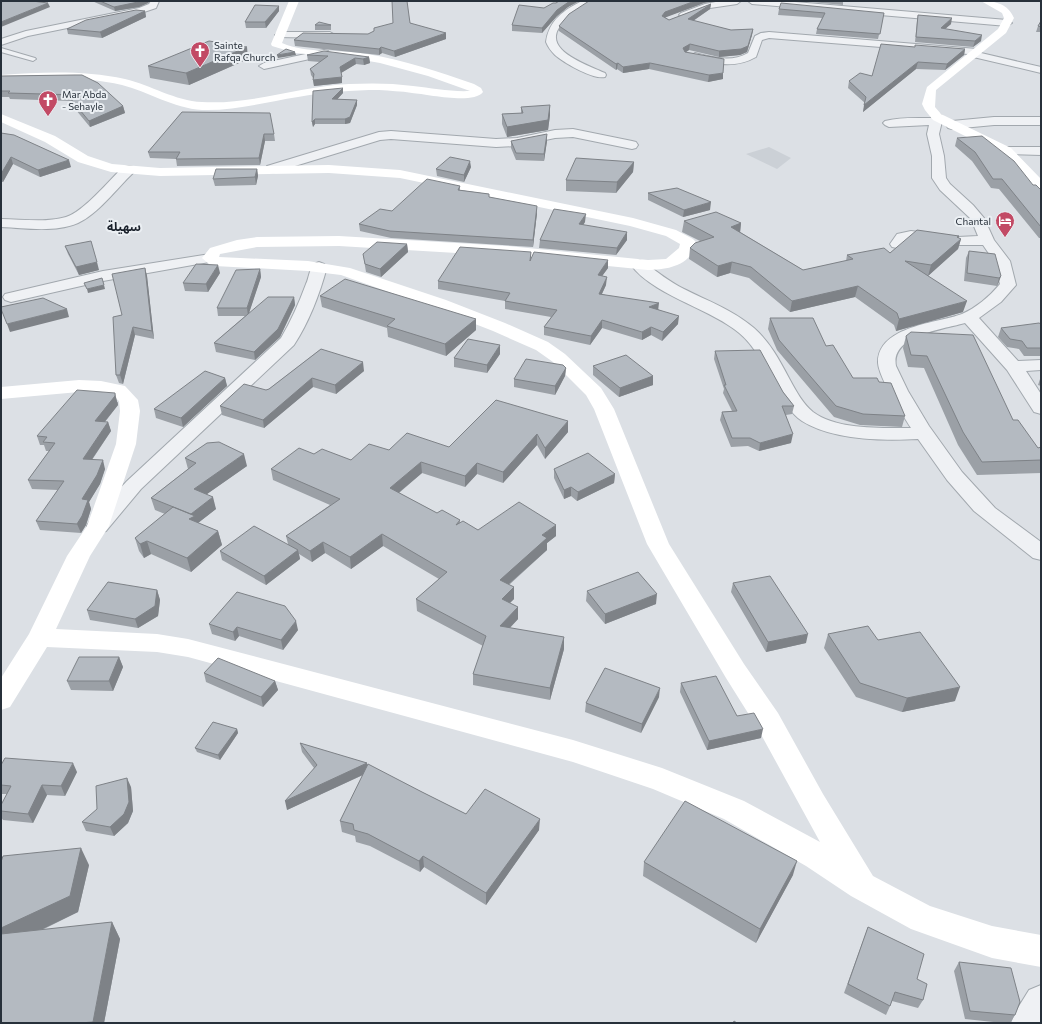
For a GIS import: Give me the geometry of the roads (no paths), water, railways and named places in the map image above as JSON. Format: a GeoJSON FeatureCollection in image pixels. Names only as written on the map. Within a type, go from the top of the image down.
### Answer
{"type":"FeatureCollection","features":[{"type":"Feature","properties":{"kind":"street"},"geometry":{"type":"LineString","coordinates":[[1,42],[26,34],[141,10],[153,6],[156,1]]}},
{"type":"Feature","properties":{"kind":"street"},"geometry":{"type":"LineString","coordinates":[[1,78],[59,76],[107,79],[134,85],[161,96],[192,105],[203,106],[224,106],[330,89],[388,88],[460,95],[477,92],[474,88],[466,85],[367,57],[281,47],[276,44],[294,1]]}},
{"type":"Feature","properties":{"kind":"street"},"geometry":{"type":"LineString","coordinates":[[589,1],[562,16],[557,23],[551,38],[551,42],[556,51],[565,58],[601,75]]}},
{"type":"Feature","properties":{"kind":"street"},"geometry":{"type":"LineString","coordinates":[[674,19],[708,6],[737,1]]}},
{"type":"Feature","properties":{"kind":"street"},"geometry":{"type":"LineString","coordinates":[[752,1],[1007,23]]}},
{"type":"Feature","properties":{"kind":"street"},"geometry":{"type":"LineString","coordinates":[[833,1],[856,9]]}},
{"type":"Feature","properties":{"kind":"street"},"geometry":{"type":"LineString","coordinates":[[986,1],[1006,11],[1009,18],[1007,23],[1002,31],[931,89],[927,99],[928,104],[930,110],[942,121],[1006,151],[1041,188]]}},
{"type":"Feature","properties":{"kind":"street"},"geometry":{"type":"LineString","coordinates":[[280,35],[340,35]]}},
{"type":"Feature","properties":{"kind":"street"},"geometry":{"type":"LineString","coordinates":[[689,54],[722,62],[742,60],[752,55],[758,38],[770,35],[975,53],[1041,70]]}},
{"type":"Feature","properties":{"kind":"street"},"geometry":{"type":"LineString","coordinates":[[264,66],[324,53]]}},
{"type":"Feature","properties":{"kind":"street"},"geometry":{"type":"LineString","coordinates":[[1,118],[50,139],[83,159],[111,168],[160,172],[272,169],[356,170],[400,174],[633,222],[670,233],[688,242],[687,250],[671,263],[662,265],[638,265],[507,251],[339,241],[257,242],[237,245],[216,251],[210,258]]}},
{"type":"Feature","properties":{"kind":"street"},"geometry":{"type":"LineString","coordinates":[[889,123],[914,121],[994,121],[1037,124]]}},
{"type":"Feature","properties":{"kind":"street"},"geometry":{"type":"LineString","coordinates":[[942,121],[933,129],[938,156],[939,178],[945,187],[977,218],[987,240],[1002,261],[1008,285],[998,296],[969,317],[903,336],[894,344],[887,361],[890,373],[924,433],[947,466],[982,506],[1041,553]]}},
{"type":"Feature","properties":{"kind":"street"},"geometry":{"type":"LineString","coordinates":[[272,169],[379,136],[391,135],[452,141],[496,143],[517,142],[555,134],[572,133],[632,145]]}},
{"type":"Feature","properties":{"kind":"street"},"geometry":{"type":"LineString","coordinates":[[1006,151],[1040,149]]}},
{"type":"Feature","properties":{"kind":"street"},"geometry":{"type":"LineString","coordinates":[[1,223],[39,223],[71,220],[78,217],[128,170]]}},
{"type":"Feature","properties":{"kind":"street"},"geometry":{"type":"LineString","coordinates":[[897,244],[902,237],[911,235],[958,241],[987,240]]}},
{"type":"Feature","properties":{"kind":"street"},"geometry":{"type":"LineString","coordinates":[[11,297],[103,276],[210,258],[215,261],[233,263],[319,267],[359,275],[499,327],[542,346],[559,358],[594,392],[604,409],[658,544],[727,658],[768,721],[813,803],[862,886]]}},
{"type":"Feature","properties":{"kind":"street"},"geometry":{"type":"LineString","coordinates":[[638,265],[658,280],[740,325],[753,336],[767,352],[785,386],[801,411],[809,418],[834,427],[876,434],[924,433]]}},
{"type":"Feature","properties":{"kind":"street"},"geometry":{"type":"LineString","coordinates":[[1,700],[40,637],[79,556],[98,526],[134,485],[244,385],[288,341],[297,325],[315,282],[319,267]]}},
{"type":"Feature","properties":{"kind":"street"},"geometry":{"type":"LineString","coordinates":[[969,317],[1014,367],[1041,408]]}},
{"type":"Feature","properties":{"kind":"street"},"geometry":{"type":"LineString","coordinates":[[1014,367],[1041,365]]}},
{"type":"Feature","properties":{"kind":"street"},"geometry":{"type":"LineString","coordinates":[[1,393],[79,386],[101,387],[118,390],[128,400],[130,411],[126,444],[98,526]]}},
{"type":"Feature","properties":{"kind":"street"},"geometry":{"type":"LineString","coordinates":[[40,637],[157,643],[188,648],[573,750],[662,780],[734,810],[817,856],[862,886],[922,918],[992,942],[1041,951]]}},
{"type":"Feature","properties":{"kind":"street"},"geometry":{"type":"LineString","coordinates":[[1028,1023],[1041,1001]]}},
{"type":"Feature","properties":{"kind":"lane"},"geometry":{"type":"LineString","coordinates":[[1,50],[33,59]]}},
{"type":"Feature","properties":{"kind":"place","name":"Sainte Rafqa Church"},"geometry":{"type":"Point","coordinates":[200,68]}},
{"type":"Feature","properties":{"kind":"place","name":"Mar Abda - Sehayle"},"geometry":{"type":"Point","coordinates":[48,117]}},
{"type":"Feature","properties":{"kind":"place","name":"Chantal"},"geometry":{"type":"Point","coordinates":[1005,238]}},
{"type":"Feature","properties":{"kind":"district","name":"سهيلة"},"geometry":{"type":"Point","coordinates":[124,226]}}]}
